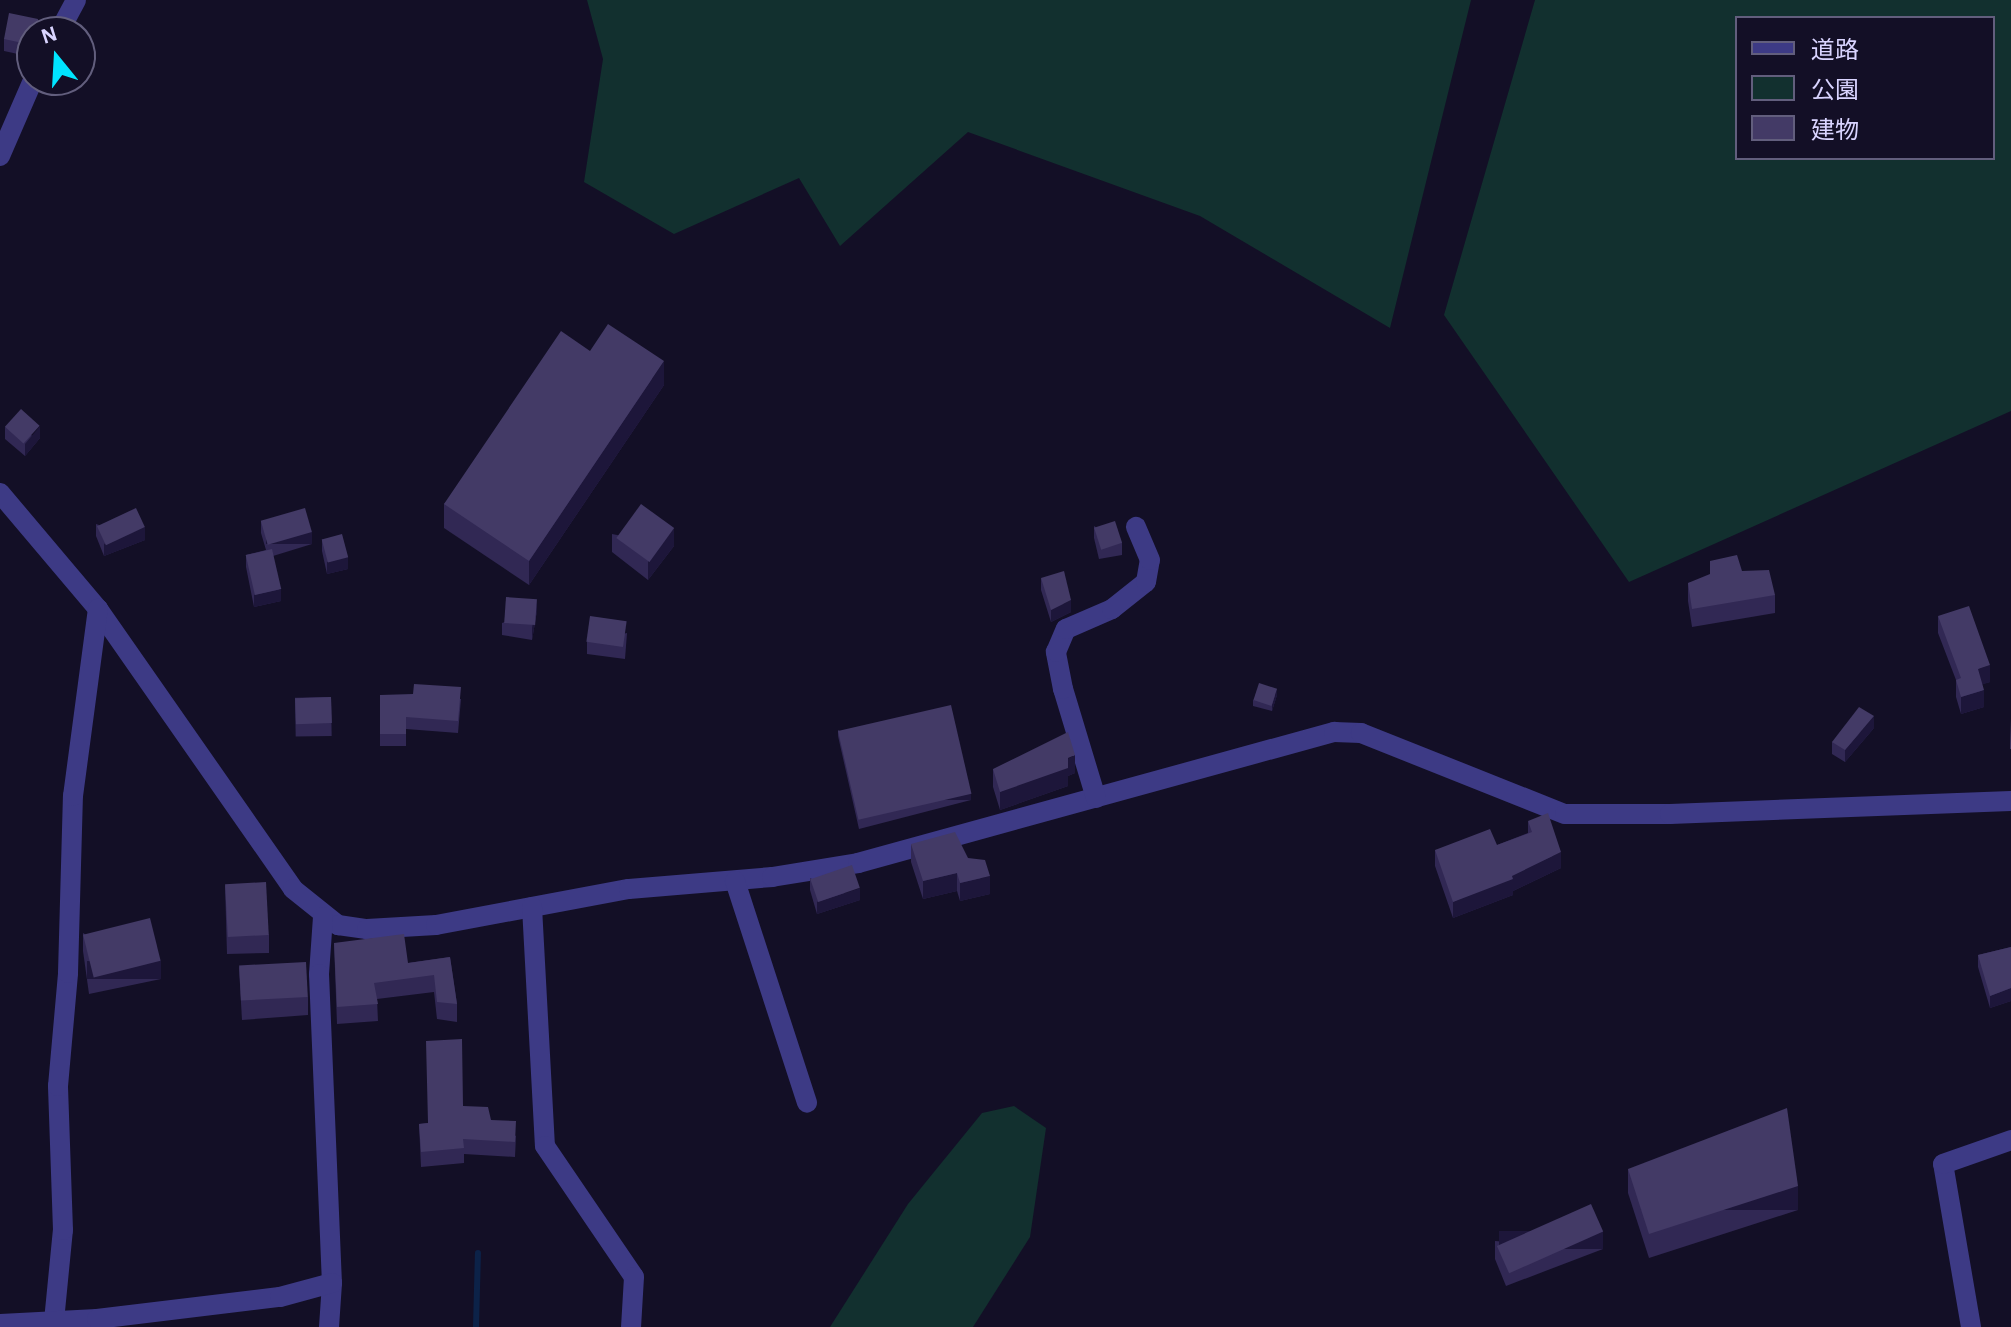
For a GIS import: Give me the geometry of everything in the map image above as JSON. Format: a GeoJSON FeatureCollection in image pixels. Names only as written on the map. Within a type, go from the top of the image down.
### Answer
{"type":"FeatureCollection","features":[{"type":"Feature","properties":{"kind":"street"},"geometry":{"type":"LineString","coordinates":[[0,156],[26,96]]}},
{"type":"Feature","properties":{"kind":"street"},"geometry":{"type":"LineString","coordinates":[[0,493],[98,609],[293,889],[323,917],[338,925],[367,929],[436,925],[629,889],[735,881],[858,863],[1334,732],[1361,733],[1565,814],[1670,814],[2011,801]]}},
{"type":"Feature","properties":{"kind":"street"},"geometry":{"type":"LineString","coordinates":[[1096,798],[1063,689],[1056,652],[1066,629],[1112,609],[1146,582],[1150,560],[1136,527]]}},
{"type":"Feature","properties":{"kind":"street"},"geometry":{"type":"LineString","coordinates":[[54,1321],[63,1230],[58,1086],[68,973],[73,796],[98,609]]}},
{"type":"Feature","properties":{"kind":"street"},"geometry":{"type":"LineString","coordinates":[[735,881],[807,1103]]}},
{"type":"Feature","properties":{"kind":"street"},"geometry":{"type":"LineString","coordinates":[[532,907],[545,1146],[634,1277],[631,1327]]}},
{"type":"Feature","properties":{"kind":"street"},"geometry":{"type":"LineString","coordinates":[[323,917],[319,974],[332,1283],[329,1327]]}},
{"type":"Feature","properties":{"kind":"street"},"geometry":{"type":"LineString","coordinates":[[1971,1327],[1943,1164],[2011,1140]]}},
{"type":"Feature","properties":{"kind":"street"},"geometry":{"type":"LineString","coordinates":[[0,1324],[280,1297],[332,1283]]}},
{"type":"Feature","properties":{"kind":"green space"},"geometry":{"type":"Polygon","coordinates":[[[587,0],[1471,0],[1390,328],[1200,216],[968,132],[840,246],[799,178],[674,234],[584,182],[603,59],[587,0]]]}},
{"type":"Feature","properties":{"kind":"green space"},"geometry":{"type":"Polygon","coordinates":[[[1535,0],[2011,0],[2011,411],[1629,582],[1444,315],[1535,0]]]}},
{"type":"Feature","properties":{"kind":"green space"},"geometry":{"type":"Polygon","coordinates":[[[1014,1106],[1046,1128],[1030,1237],[973,1327],[830,1327],[908,1204],[982,1113],[1014,1106]]]}},
{"type":"Feature","properties":{"kind":"building"},"geometry":{"type":"Polygon","coordinates":[[[9,13],[24,16],[16,16],[16,42],[4,39],[9,13]]]}},
{"type":"Feature","properties":{"kind":"building"},"geometry":{"type":"Polygon","coordinates":[[[608,324],[664,361],[529,561],[444,504],[561,331],[590,351],[608,324]]]}},
{"type":"Feature","properties":{"kind":"building"},"geometry":{"type":"Polygon","coordinates":[[[21,409],[40,426],[24,444],[5,427],[21,409]]]}},
{"type":"Feature","properties":{"kind":"building"},"geometry":{"type":"Polygon","coordinates":[[[641,504],[674,528],[649,562],[616,538],[641,504]]]}},
{"type":"Feature","properties":{"kind":"building"},"geometry":{"type":"Polygon","coordinates":[[[136,508],[145,527],[106,545],[97,526],[136,508]]]}},
{"type":"Feature","properties":{"kind":"building"},"geometry":{"type":"Polygon","coordinates":[[[305,508],[312,532],[268,545],[261,521],[305,508]]]}},
{"type":"Feature","properties":{"kind":"building"},"geometry":{"type":"Polygon","coordinates":[[[1115,521],[1122,543],[1101,550],[1094,528],[1115,521]]]}},
{"type":"Feature","properties":{"kind":"building"},"geometry":{"type":"Polygon","coordinates":[[[342,534],[348,557],[328,563],[322,539],[342,534]]]}},
{"type":"Feature","properties":{"kind":"building"},"geometry":{"type":"Polygon","coordinates":[[[272,549],[281,589],[255,595],[246,555],[272,549]]]}},
{"type":"Feature","properties":{"kind":"building"},"geometry":{"type":"Polygon","coordinates":[[[1737,555],[1742,571],[1769,570],[1775,595],[1692,609],[1688,583],[1710,574],[1710,561],[1737,555]]]}},
{"type":"Feature","properties":{"kind":"building"},"geometry":{"type":"Polygon","coordinates":[[[1064,571],[1071,600],[1051,610],[1041,578],[1064,571]]]}},
{"type":"Feature","properties":{"kind":"building"},"geometry":{"type":"Polygon","coordinates":[[[506,597],[537,599],[535,625],[504,623],[506,597]]]}},
{"type":"Feature","properties":{"kind":"building"},"geometry":{"type":"Polygon","coordinates":[[[1969,606],[1990,665],[1978,669],[1984,690],[1961,697],[1956,680],[1961,678],[1938,616],[1969,606]]]}},
{"type":"Feature","properties":{"kind":"building"},"geometry":{"type":"Polygon","coordinates":[[[590,616],[627,621],[623,647],[586,642],[590,616]]]}},
{"type":"Feature","properties":{"kind":"building"},"geometry":{"type":"Polygon","coordinates":[[[1259,683],[1277,689],[1272,706],[1253,700],[1259,683]]]}},
{"type":"Feature","properties":{"kind":"building"},"geometry":{"type":"Polygon","coordinates":[[[414,684],[461,687],[458,721],[406,717],[406,734],[380,734],[380,695],[413,694],[414,684]]]}},
{"type":"Feature","properties":{"kind":"building"},"geometry":{"type":"Polygon","coordinates":[[[331,697],[332,723],[296,724],[295,698],[331,697]]]}},
{"type":"Feature","properties":{"kind":"building"},"geometry":{"type":"Polygon","coordinates":[[[951,705],[971,794],[858,820],[838,731],[951,705]]]}},
{"type":"Feature","properties":{"kind":"building"},"geometry":{"type":"Polygon","coordinates":[[[1859,707],[1874,716],[1845,750],[1832,742],[1859,707]]]}},
{"type":"Feature","properties":{"kind":"building"},"geometry":{"type":"Polygon","coordinates":[[[1068,732],[1075,755],[1068,758],[1068,768],[1000,792],[993,769],[1068,732]]]}},
{"type":"Feature","properties":{"kind":"building"},"geometry":{"type":"Polygon","coordinates":[[[1548,813],[1561,852],[1512,876],[1513,879],[1453,902],[1435,850],[1490,829],[1497,845],[1532,832],[1528,821],[1548,813]]]}},
{"type":"Feature","properties":{"kind":"building"},"geometry":{"type":"Polygon","coordinates":[[[955,832],[968,858],[985,860],[990,876],[960,883],[957,873],[923,881],[911,844],[955,832]]]}},
{"type":"Feature","properties":{"kind":"building"},"geometry":{"type":"Polygon","coordinates":[[[852,865],[860,888],[818,902],[810,879],[852,865]]]}},
{"type":"Feature","properties":{"kind":"building"},"geometry":{"type":"Polygon","coordinates":[[[266,882],[269,935],[228,937],[225,884],[266,882]]]}},
{"type":"Feature","properties":{"kind":"building"},"geometry":{"type":"Polygon","coordinates":[[[150,918],[161,961],[94,977],[83,935],[150,918]]]}},
{"type":"Feature","properties":{"kind":"building"},"geometry":{"type":"Polygon","coordinates":[[[404,934],[408,963],[450,957],[457,1004],[437,1002],[434,975],[374,983],[378,1004],[337,1007],[334,943],[404,934]]]}},
{"type":"Feature","properties":{"kind":"building"},"geometry":{"type":"Polygon","coordinates":[[[2011,947],[2011,988],[1990,996],[1978,955],[2011,947]]]}},
{"type":"Feature","properties":{"kind":"building"},"geometry":{"type":"Polygon","coordinates":[[[306,962],[308,997],[241,1000],[239,966],[306,962]]]}},
{"type":"Feature","properties":{"kind":"building"},"geometry":{"type":"Polygon","coordinates":[[[462,1039],[463,1106],[488,1107],[491,1120],[516,1121],[515,1142],[463,1139],[464,1148],[421,1152],[419,1124],[428,1123],[426,1041],[462,1039]]]}},
{"type":"Feature","properties":{"kind":"building"},"geometry":{"type":"Polygon","coordinates":[[[1787,1108],[1798,1186],[1649,1234],[1628,1169],[1787,1108]]]}},
{"type":"Feature","properties":{"kind":"building"},"geometry":{"type":"Polygon","coordinates":[[[1591,1204],[1603,1231],[1509,1273],[1497,1246],[1591,1204]]]}},
{"type":"Feature","properties":{"kind":"waterway"},"geometry":{"type":"LineString","coordinates":[[476,1327],[478,1253]]}}]}
